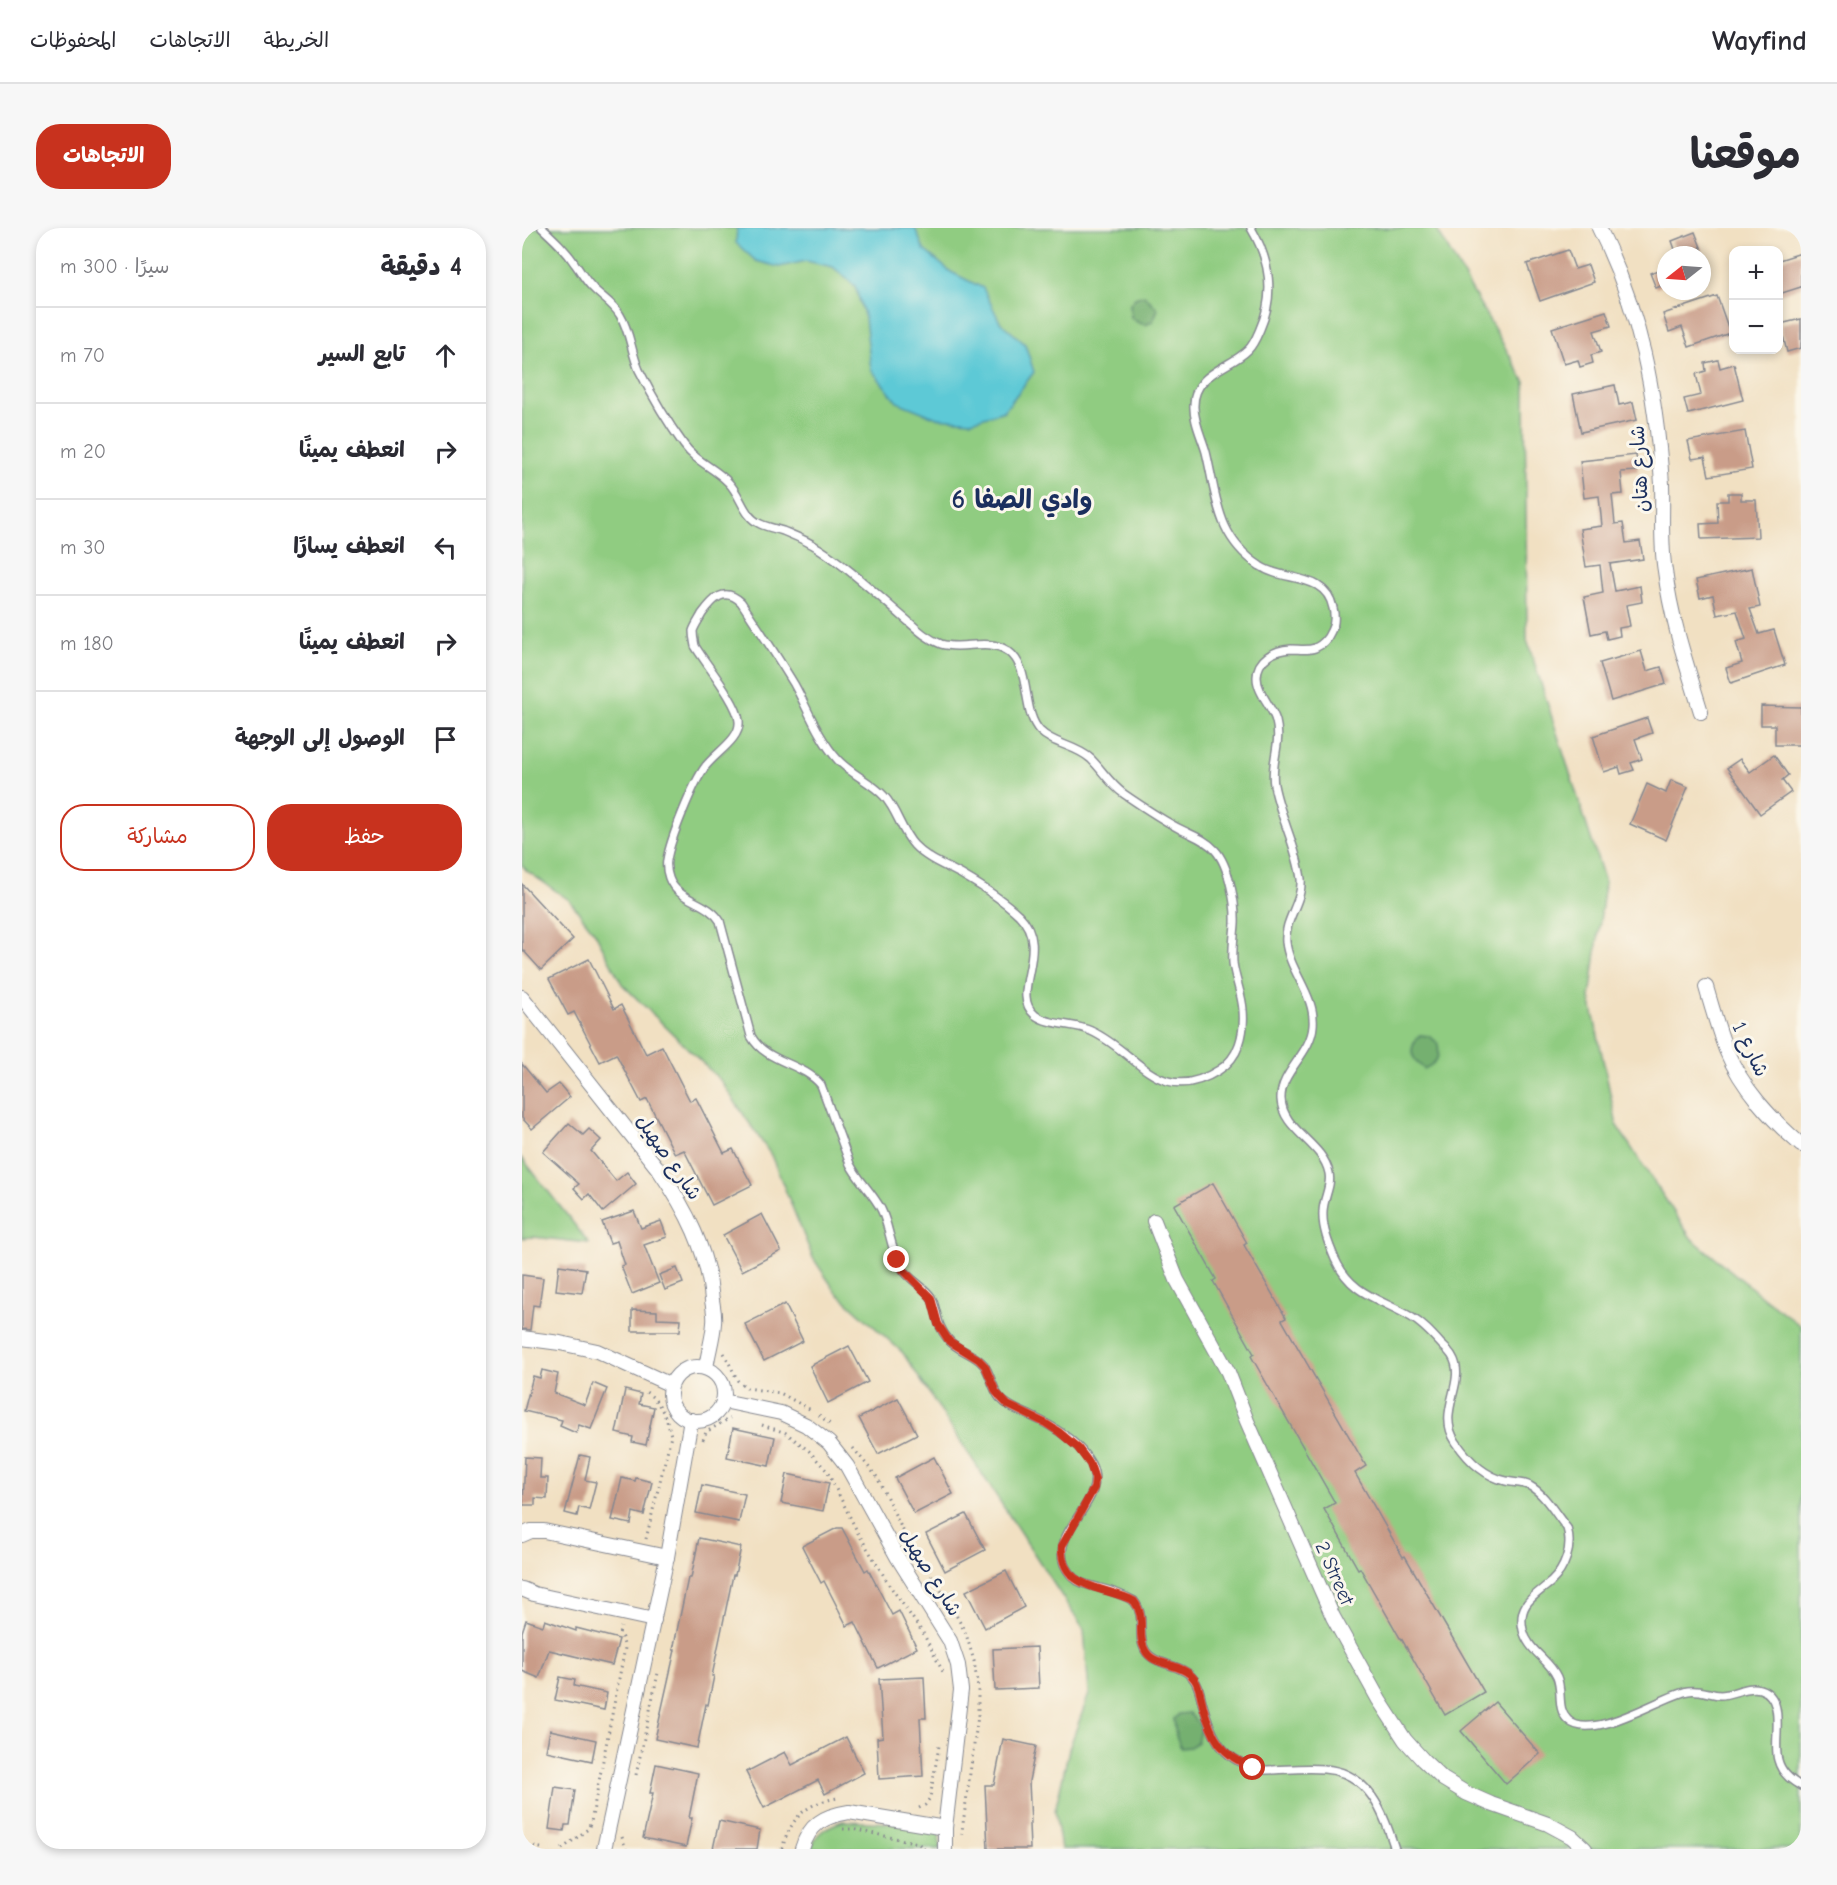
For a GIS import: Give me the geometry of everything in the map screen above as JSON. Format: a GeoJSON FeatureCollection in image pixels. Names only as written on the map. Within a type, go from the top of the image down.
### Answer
{"type":"FeatureCollection","features":[{"type":"Feature","properties":{"kind":"street","name":"شارع هتان"},"geometry":{"type":"LineString","coordinates":[[1599,228],[1628,293],[1647,362],[1660,456],[1664,569],[1671,610],[1701,712]]}},
{"type":"Feature","properties":{"kind":"street","name":"شارع 1"},"geometry":{"type":"LineString","coordinates":[[1706,987],[1727,1051],[1739,1074],[1753,1096],[1770,1116],[1801,1145]]}},
{"type":"Feature","properties":{"kind":"street","name":"شارع صهيل"},"geometry":{"type":"LineString","coordinates":[[522,997],[659,1170],[693,1226],[709,1278],[714,1322],[706,1368]]}},
{"type":"Feature","properties":{"kind":"street","name":"2 Street"},"geometry":{"type":"LineString","coordinates":[[1154,1221],[1177,1280],[1228,1372],[1333,1617],[1379,1700],[1405,1740],[1443,1779],[1466,1793],[1548,1824],[1572,1837],[1585,1849]]}},
{"type":"Feature","properties":{"kind":"street"},"geometry":{"type":"LineString","coordinates":[[522,1338],[597,1351],[671,1385]]}},
{"type":"Feature","properties":{"kind":"street"},"geometry":{"type":"LineString","coordinates":[[697,1366],[706,1368],[718,1378],[722,1385],[724,1393],[720,1408],[707,1419],[691,1420],[683,1417],[672,1403],[671,1385],[681,1372],[697,1366]]}},
{"type":"Feature","properties":{"kind":"street","name":"شارع صهيل"},"geometry":{"type":"LineString","coordinates":[[723,1401],[781,1413],[806,1425],[829,1443],[848,1466],[898,1558],[950,1641],[958,1665],[961,1690],[945,1828],[945,1849]]}},
{"type":"Feature","properties":{"kind":"street"},"geometry":{"type":"LineString","coordinates":[[604,1849],[667,1557],[691,1420]]}},
{"type":"Feature","properties":{"kind":"street"},"geometry":{"type":"LineString","coordinates":[[522,1535],[531,1531],[544,1531],[667,1557]]}},
{"type":"Feature","properties":{"kind":"street"},"geometry":{"type":"LineString","coordinates":[[522,1589],[534,1594],[654,1620]]}},
{"type":"Feature","properties":{"kind":"street"},"geometry":{"type":"LineString","coordinates":[[802,1849],[810,1832],[820,1821],[834,1814],[849,1812],[945,1828]]}},
{"type":"Feature","properties":{"kind":"lane"},"geometry":{"type":"LineString","coordinates":[[542,228],[562,247],[589,285],[620,315],[640,372],[685,446],[699,461],[728,482],[754,521],[794,536],[823,551],[918,630],[935,641],[955,646],[992,645],[1006,650],[1018,664],[1033,718],[1040,730],[1054,740],[1082,752],[1096,764],[1114,787],[1174,826],[1208,843],[1223,860],[1236,921],[1233,960],[1244,1012],[1243,1030],[1238,1048],[1227,1065],[1198,1080],[1173,1083],[1150,1073],[1092,1031],[1037,1016],[1032,1012],[1026,993],[1033,956],[1033,943],[1030,930],[1023,919],[978,884],[921,852],[907,837],[883,794],[839,761],[817,730],[795,687],[736,597],[730,595],[716,597],[696,624],[693,639],[695,646],[734,706],[740,721],[735,736],[709,761],[699,776],[674,835],[667,870],[674,888],[712,912],[720,921],[751,1036],[765,1052],[806,1071],[815,1077],[821,1086],[850,1164],[881,1209],[897,1260],[903,1270],[931,1298],[938,1324],[949,1341],[985,1366],[996,1392],[1008,1405],[1059,1432],[1078,1448],[1090,1464],[1095,1479],[1094,1488],[1062,1546],[1067,1570],[1080,1582],[1134,1601],[1141,1617],[1141,1640],[1146,1653],[1151,1658],[1187,1671],[1193,1678],[1198,1685],[1210,1730],[1228,1754],[1253,1768],[1329,1769],[1354,1779],[1379,1805],[1385,1816],[1395,1849]]}},
{"type":"Feature","properties":{"kind":"lane"},"geometry":{"type":"LineString","coordinates":[[1251,228],[1262,249],[1268,271],[1269,294],[1266,316],[1250,348],[1208,375],[1196,394],[1193,406],[1207,457],[1216,506],[1225,529],[1240,549],[1261,567],[1280,575],[1294,576],[1309,581],[1323,588],[1334,610],[1334,623],[1330,634],[1322,644],[1311,650],[1285,650],[1267,656],[1257,671],[1259,689],[1273,711],[1277,723],[1279,736],[1272,769],[1273,780],[1277,801],[1300,876],[1299,899],[1286,931],[1287,947],[1309,1000],[1314,1020],[1309,1042],[1287,1077],[1282,1087],[1281,1098],[1287,1118],[1322,1156],[1328,1169],[1330,1184],[1323,1209],[1327,1238],[1341,1270],[1359,1289],[1382,1304],[1417,1321],[1452,1356],[1456,1372],[1448,1421],[1449,1430],[1458,1446],[1483,1472],[1504,1480],[1525,1484],[1535,1490],[1567,1528],[1569,1550],[1562,1568],[1552,1581],[1528,1601],[1522,1624],[1523,1632],[1532,1648],[1556,1676],[1559,1683],[1561,1706],[1567,1719],[1579,1726],[1598,1725],[1635,1713],[1688,1691],[1719,1695],[1760,1689],[1768,1693],[1776,1708],[1778,1728],[1776,1748],[1780,1767],[1786,1775],[1801,1786]]}},
{"type":"Feature","properties":{"kind":"path"},"geometry":{"type":"LineString","coordinates":[[723,1351],[738,1381],[747,1388],[780,1393],[804,1405],[831,1426]]}},
{"type":"Feature","properties":{"kind":"path"},"geometry":{"type":"LineString","coordinates":[[642,1552],[671,1436],[669,1424],[653,1397],[646,1392],[650,1375]]}},
{"type":"Feature","properties":{"kind":"path"},"geometry":{"type":"LineString","coordinates":[[702,1448],[706,1432],[734,1416]]}},
{"type":"Feature","properties":{"kind":"path"},"geometry":{"type":"LineString","coordinates":[[754,1422],[786,1433],[809,1451],[827,1471],[858,1533],[890,1586],[923,1633],[945,1675]]}},
{"type":"Feature","properties":{"kind":"path"},"geometry":{"type":"LineString","coordinates":[[849,1444],[878,1477],[901,1527],[953,1609],[966,1634],[974,1661],[978,1688],[978,1716],[960,1840]]}},
{"type":"Feature","properties":{"kind":"path"},"geometry":{"type":"LineString","coordinates":[[562,1849],[588,1829],[591,1822],[625,1648],[619,1634],[625,1614]]}},
{"type":"Feature","properties":{"kind":"path"},"geometry":{"type":"LineString","coordinates":[[636,1775],[660,1663]]}},
{"type":"Feature","properties":{"kind":"path"},"geometry":{"type":"LineString","coordinates":[[918,1809],[930,1798],[939,1745]]}},
{"type":"Feature","properties":{"kind":"path"},"geometry":{"type":"LineString","coordinates":[[623,1829],[621,1837],[626,1849]]}},
{"type":"Feature","properties":{"kind":"path"},"geometry":{"type":"LineString","coordinates":[[841,1829],[852,1829],[918,1843],[924,1849]]}},
{"type":"Feature","properties":{"kind":"path"},"geometry":{"type":"LineString","coordinates":[[522,1844],[545,1849]]}},
{"type":"Feature","properties":{"kind":"green space"},"geometry":{"type":"Polygon","coordinates":[[[522,228],[1436,228],[1525,382],[1527,640],[1605,882],[1590,998],[1617,1126],[1691,1238],[1801,1326],[1801,1849],[1061,1849],[1055,1811],[1069,1749],[1089,1694],[1084,1630],[903,1353],[836,1292],[813,1258],[771,1155],[721,1081],[622,984],[595,933],[569,900],[527,871],[522,865],[522,228]]]}},
{"type":"Feature","properties":{"kind":"green space"},"geometry":{"type":"Polygon","coordinates":[[[1144,295],[1158,309],[1153,321],[1146,325],[1131,318],[1130,304],[1135,298],[1144,295]]]}},
{"type":"Feature","properties":{"kind":"green space"},"geometry":{"type":"Polygon","coordinates":[[[1420,1035],[1429,1036],[1438,1043],[1437,1059],[1424,1069],[1412,1053],[1413,1045],[1420,1035]]]}},
{"type":"Feature","properties":{"kind":"green space"},"geometry":{"type":"Polygon","coordinates":[[[522,1158],[589,1243],[533,1237],[522,1238],[522,1158]]]}},
{"type":"Feature","properties":{"kind":"green space"},"geometry":{"type":"Polygon","coordinates":[[[1189,1713],[1201,1727],[1197,1742],[1190,1747],[1181,1748],[1176,1736],[1174,1719],[1179,1714],[1189,1713]]]}},
{"type":"Feature","properties":{"kind":"green space"},"geometry":{"type":"Polygon","coordinates":[[[843,1821],[939,1825],[940,1849],[811,1849],[819,1834],[843,1821]]]}},
{"type":"Feature","properties":{"kind":"water"},"geometry":{"type":"Polygon","coordinates":[[[737,228],[915,228],[924,250],[951,272],[983,288],[1000,322],[1025,344],[1034,372],[1004,411],[971,421],[937,418],[897,402],[871,369],[865,318],[855,286],[833,267],[806,261],[779,267],[756,261],[736,243],[737,228]]]}},
{"type":"Feature","properties":{"kind":"building"},"geometry":{"type":"Polygon","coordinates":[[[1695,232],[1700,246],[1674,246],[1672,241],[1695,232]]]}},
{"type":"Feature","properties":{"kind":"building"},"geometry":{"type":"Polygon","coordinates":[[[1568,250],[1575,269],[1588,265],[1594,282],[1540,301],[1527,264],[1568,250]]]}},
{"type":"Feature","properties":{"kind":"building"},"geometry":{"type":"Polygon","coordinates":[[[1801,253],[1801,287],[1783,293],[1783,259],[1801,253]]]}},
{"type":"Feature","properties":{"kind":"building"},"geometry":{"type":"Polygon","coordinates":[[[1657,270],[1657,288],[1656,288],[1650,273],[1657,270]]]}},
{"type":"Feature","properties":{"kind":"building"},"geometry":{"type":"Polygon","coordinates":[[[1717,296],[1729,333],[1689,347],[1682,327],[1669,332],[1663,314],[1711,300],[1717,296]]]}},
{"type":"Feature","properties":{"kind":"building"},"geometry":{"type":"Polygon","coordinates":[[[1606,311],[1611,326],[1594,331],[1601,352],[1591,355],[1593,363],[1580,367],[1578,360],[1564,364],[1552,328],[1606,311]]]}},
{"type":"Feature","properties":{"kind":"building"},"geometry":{"type":"Polygon","coordinates":[[[1801,319],[1801,348],[1787,352],[1783,323],[1801,319]]]}},
{"type":"Feature","properties":{"kind":"building"},"geometry":{"type":"Polygon","coordinates":[[[1718,360],[1720,368],[1734,364],[1743,400],[1688,414],[1684,399],[1701,395],[1696,374],[1706,371],[1705,363],[1718,360]]]}},
{"type":"Feature","properties":{"kind":"building"},"geometry":{"type":"Polygon","coordinates":[[[1615,385],[1619,405],[1633,402],[1637,420],[1581,432],[1573,394],[1615,385]]]}},
{"type":"Feature","properties":{"kind":"building"},"geometry":{"type":"Polygon","coordinates":[[[1745,431],[1752,469],[1709,476],[1705,457],[1692,459],[1688,441],[1745,431]]]}},
{"type":"Feature","properties":{"kind":"building"},"geometry":{"type":"Polygon","coordinates":[[[1636,455],[1638,471],[1621,472],[1623,494],[1612,495],[1615,524],[1623,523],[1626,543],[1640,541],[1643,559],[1610,564],[1615,591],[1640,586],[1642,602],[1626,605],[1630,626],[1619,628],[1620,636],[1607,639],[1605,631],[1591,634],[1584,597],[1603,593],[1600,565],[1586,567],[1580,529],[1602,526],[1599,496],[1584,498],[1580,461],[1636,455]]]}},
{"type":"Feature","properties":{"kind":"building"},"geometry":{"type":"Polygon","coordinates":[[[1728,493],[1741,493],[1741,500],[1756,500],[1758,537],[1701,539],[1700,524],[1718,523],[1717,501],[1728,501],[1728,493]]]}},
{"type":"Feature","properties":{"kind":"building"},"geometry":{"type":"Polygon","coordinates":[[[1752,568],[1760,607],[1750,609],[1759,634],[1774,630],[1785,665],[1731,683],[1726,668],[1742,663],[1736,642],[1746,639],[1737,611],[1717,615],[1713,595],[1700,598],[1696,580],[1752,568]]]}},
{"type":"Feature","properties":{"kind":"building"},"geometry":{"type":"Polygon","coordinates":[[[1641,651],[1647,671],[1661,667],[1666,684],[1611,701],[1600,663],[1641,651]]]}},
{"type":"Feature","properties":{"kind":"building"},"geometry":{"type":"Polygon","coordinates":[[[1761,706],[1801,707],[1801,745],[1775,745],[1775,725],[1761,725],[1761,706]]]}},
{"type":"Feature","properties":{"kind":"building"},"geometry":{"type":"Polygon","coordinates":[[[1647,718],[1652,733],[1635,739],[1642,759],[1631,763],[1634,770],[1621,774],[1619,767],[1604,772],[1593,736],[1647,718]]]}},
{"type":"Feature","properties":{"kind":"building"},"geometry":{"type":"Polygon","coordinates":[[[1774,755],[1788,775],[1782,780],[1791,792],[1760,814],[1727,768],[1740,759],[1750,772],[1774,755]]]}},
{"type":"Feature","properties":{"kind":"building"},"geometry":{"type":"Polygon","coordinates":[[[1671,780],[1688,787],[1666,840],[1630,824],[1647,784],[1666,793],[1671,780]]]}},
{"type":"Feature","properties":{"kind":"building"},"geometry":{"type":"Polygon","coordinates":[[[522,884],[573,939],[541,970],[522,949],[522,884]]]}},
{"type":"Feature","properties":{"kind":"building"},"geometry":{"type":"Polygon","coordinates":[[[589,959],[614,1009],[621,1005],[646,1054],[662,1046],[690,1101],[696,1098],[724,1153],[733,1149],[752,1185],[712,1205],[684,1150],[675,1154],[647,1099],[641,1102],[616,1054],[600,1062],[574,1012],[568,1015],[549,979],[589,959]]]}},
{"type":"Feature","properties":{"kind":"building"},"geometry":{"type":"Polygon","coordinates":[[[522,1064],[546,1093],[559,1084],[570,1097],[532,1129],[522,1118],[522,1064]]]}},
{"type":"Feature","properties":{"kind":"building"},"geometry":{"type":"Polygon","coordinates":[[[569,1123],[583,1135],[589,1129],[601,1140],[591,1151],[616,1181],[627,1172],[636,1184],[603,1212],[589,1194],[584,1199],[574,1188],[579,1184],[543,1152],[569,1123]]]}},
{"type":"Feature","properties":{"kind":"building"},"geometry":{"type":"Polygon","coordinates":[[[1213,1183],[1247,1243],[1244,1245],[1286,1318],[1282,1320],[1366,1466],[1355,1473],[1484,1692],[1445,1715],[1324,1509],[1335,1503],[1251,1356],[1254,1354],[1213,1281],[1216,1279],[1174,1205],[1213,1183]]]}},
{"type":"Feature","properties":{"kind":"building"},"geometry":{"type":"Polygon","coordinates":[[[634,1211],[641,1228],[661,1221],[667,1237],[644,1245],[659,1283],[632,1294],[621,1266],[625,1265],[617,1241],[610,1243],[602,1222],[634,1211]]]}},
{"type":"Feature","properties":{"kind":"building"},"geometry":{"type":"Polygon","coordinates":[[[762,1214],[781,1251],[742,1271],[723,1235],[762,1214]]]}},
{"type":"Feature","properties":{"kind":"building"},"geometry":{"type":"Polygon","coordinates":[[[559,1265],[586,1269],[582,1293],[556,1290],[559,1265]]]}},
{"type":"Feature","properties":{"kind":"building"},"geometry":{"type":"Polygon","coordinates":[[[677,1268],[683,1283],[665,1290],[659,1275],[677,1268]]]}},
{"type":"Feature","properties":{"kind":"building"},"geometry":{"type":"Polygon","coordinates":[[[522,1275],[543,1278],[539,1306],[533,1305],[530,1330],[522,1329],[522,1275]]]}},
{"type":"Feature","properties":{"kind":"building"},"geometry":{"type":"Polygon","coordinates":[[[785,1304],[803,1341],[764,1361],[745,1324],[785,1304]]]}},
{"type":"Feature","properties":{"kind":"building"},"geometry":{"type":"Polygon","coordinates":[[[632,1310],[657,1311],[657,1318],[681,1319],[680,1331],[632,1331],[632,1310]]]}},
{"type":"Feature","properties":{"kind":"building"},"geometry":{"type":"Polygon","coordinates":[[[849,1346],[868,1382],[828,1403],[810,1366],[849,1346]]]}},
{"type":"Feature","properties":{"kind":"building"},"geometry":{"type":"Polygon","coordinates":[[[542,1370],[558,1374],[554,1393],[585,1405],[593,1383],[607,1389],[591,1429],[579,1425],[576,1433],[560,1426],[562,1420],[524,1411],[533,1376],[540,1378],[542,1370]]]}},
{"type":"Feature","properties":{"kind":"building"},"geometry":{"type":"Polygon","coordinates":[[[625,1390],[641,1394],[639,1404],[654,1407],[646,1445],[632,1442],[633,1437],[616,1433],[625,1390]]]}},
{"type":"Feature","properties":{"kind":"building"},"geometry":{"type":"Polygon","coordinates":[[[898,1398],[917,1434],[878,1454],[859,1418],[898,1398]]]}},
{"type":"Feature","properties":{"kind":"building"},"geometry":{"type":"Polygon","coordinates":[[[733,1428],[775,1437],[769,1466],[727,1457],[733,1428]]]}},
{"type":"Feature","properties":{"kind":"building"},"geometry":{"type":"Polygon","coordinates":[[[580,1455],[590,1457],[585,1480],[596,1482],[589,1510],[579,1507],[577,1516],[565,1513],[580,1455]]]}},
{"type":"Feature","properties":{"kind":"building"},"geometry":{"type":"Polygon","coordinates":[[[525,1457],[541,1458],[540,1478],[548,1478],[547,1499],[535,1498],[535,1505],[523,1505],[525,1457]]]}},
{"type":"Feature","properties":{"kind":"building"},"geometry":{"type":"Polygon","coordinates":[[[934,1457],[953,1494],[914,1514],[895,1478],[934,1457]]]}},
{"type":"Feature","properties":{"kind":"building"},"geometry":{"type":"Polygon","coordinates":[[[787,1474],[829,1483],[823,1511],[781,1503],[787,1474]]]}},
{"type":"Feature","properties":{"kind":"building"},"geometry":{"type":"Polygon","coordinates":[[[622,1478],[635,1481],[636,1478],[652,1482],[644,1515],[633,1512],[631,1524],[612,1520],[622,1478]]]}},
{"type":"Feature","properties":{"kind":"building"},"geometry":{"type":"Polygon","coordinates":[[[702,1485],[745,1494],[739,1522],[696,1513],[702,1485]]]}},
{"type":"Feature","properties":{"kind":"building"},"geometry":{"type":"Polygon","coordinates":[[[966,1514],[985,1550],[945,1571],[926,1534],[966,1514]]]}},
{"type":"Feature","properties":{"kind":"building"},"geometry":{"type":"Polygon","coordinates":[[[837,1528],[842,1528],[865,1571],[868,1569],[892,1615],[899,1611],[917,1648],[878,1668],[855,1622],[847,1626],[824,1581],[821,1583],[802,1546],[837,1528]]]}},
{"type":"Feature","properties":{"kind":"building"},"geometry":{"type":"Polygon","coordinates":[[[699,1538],[741,1547],[735,1575],[733,1575],[708,1705],[706,1704],[697,1748],[655,1739],[688,1578],[691,1578],[699,1538]]]}},
{"type":"Feature","properties":{"kind":"building"},"geometry":{"type":"Polygon","coordinates":[[[1006,1571],[1024,1607],[985,1628],[966,1591],[1006,1571]]]}},
{"type":"Feature","properties":{"kind":"building"},"geometry":{"type":"Polygon","coordinates":[[[526,1620],[543,1626],[545,1620],[576,1631],[576,1628],[619,1639],[612,1665],[549,1650],[539,1678],[522,1671],[522,1632],[526,1620]]]}},
{"type":"Feature","properties":{"kind":"building"},"geometry":{"type":"Polygon","coordinates":[[[1037,1647],[1039,1688],[995,1690],[993,1649],[1037,1647]]]}},
{"type":"Feature","properties":{"kind":"building"},"geometry":{"type":"Polygon","coordinates":[[[560,1677],[575,1680],[574,1686],[607,1693],[604,1710],[555,1700],[560,1677]]]}},
{"type":"Feature","properties":{"kind":"building"},"geometry":{"type":"Polygon","coordinates":[[[924,1677],[926,1718],[920,1718],[923,1776],[879,1779],[877,1738],[883,1737],[879,1679],[924,1677]]]}},
{"type":"Feature","properties":{"kind":"building"},"geometry":{"type":"Polygon","coordinates":[[[1495,1702],[1540,1754],[1506,1784],[1461,1731],[1495,1702]]]}},
{"type":"Feature","properties":{"kind":"building"},"geometry":{"type":"Polygon","coordinates":[[[550,1730],[596,1740],[592,1761],[546,1751],[550,1730]]]}},
{"type":"Feature","properties":{"kind":"building"},"geometry":{"type":"Polygon","coordinates":[[[846,1737],[864,1773],[825,1794],[818,1780],[764,1808],[746,1772],[785,1752],[792,1765],[846,1737]]]}},
{"type":"Feature","properties":{"kind":"building"},"geometry":{"type":"Polygon","coordinates":[[[1003,1739],[1036,1746],[1029,1781],[1030,1849],[988,1849],[985,1785],[994,1785],[1003,1739]]]}},
{"type":"Feature","properties":{"kind":"building"},"geometry":{"type":"Polygon","coordinates":[[[656,1764],[698,1773],[686,1847],[643,1838],[653,1793],[650,1793],[656,1764]]]}},
{"type":"Feature","properties":{"kind":"building"},"geometry":{"type":"Polygon","coordinates":[[[555,1787],[575,1790],[570,1825],[565,1825],[564,1831],[549,1829],[555,1787]]]}},
{"type":"Feature","properties":{"kind":"building"},"geometry":{"type":"Polygon","coordinates":[[[719,1821],[760,1830],[757,1849],[713,1849],[719,1821]]]}},
{"type":"Feature","properties":{"kind":"district","name":"وادي الصفا 6"},"geometry":{"type":"Point","coordinates":[1022,499]}},
{"type":"Feature","properties":{"kind":"route"},"geometry":{"type":"LineString","coordinates":[[897,1260],[903,1270],[931,1298],[942,1332],[949,1341],[985,1366],[996,1392],[1002,1399],[1008,1405],[1059,1432],[1086,1457],[1094,1471],[1094,1488],[1062,1546],[1067,1570],[1080,1582],[1134,1601],[1140,1611],[1141,1640],[1146,1653],[1151,1658],[1187,1671],[1198,1685],[1210,1730],[1216,1740],[1233,1758],[1253,1768]]}}]}
